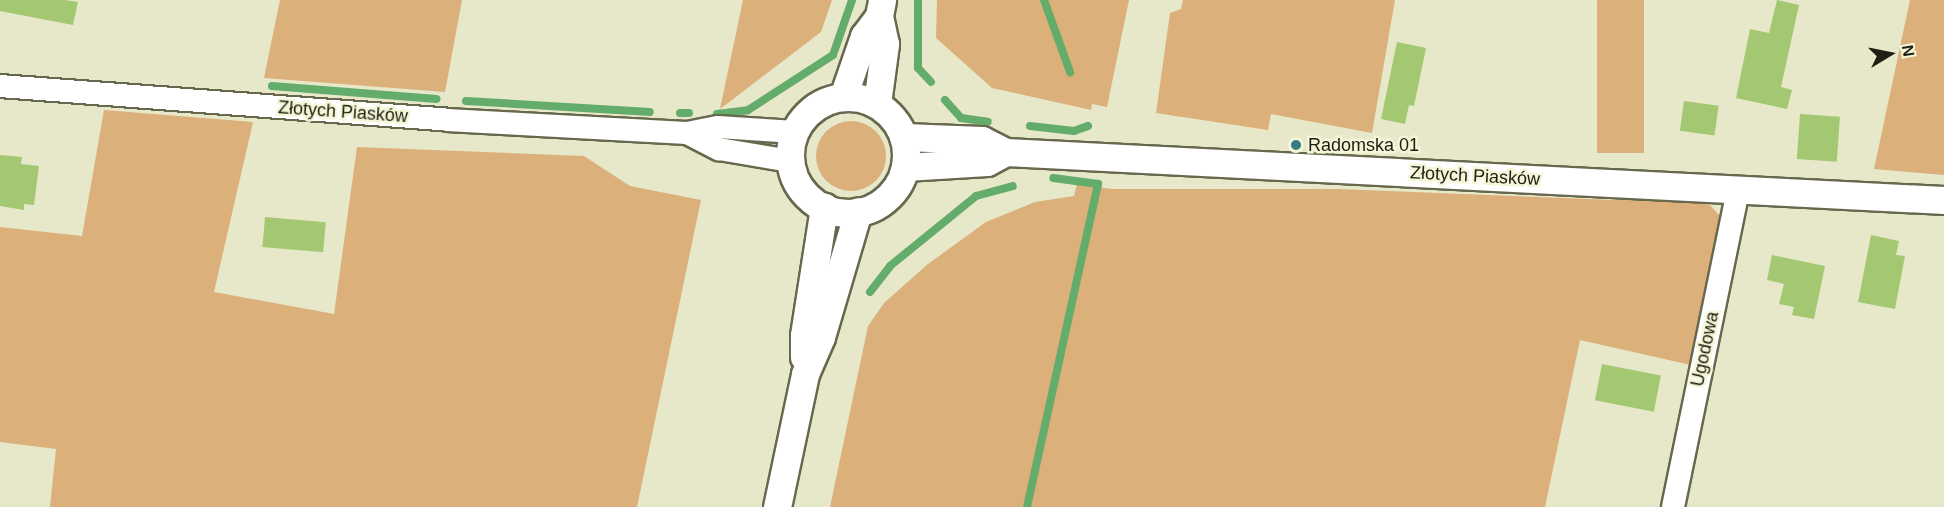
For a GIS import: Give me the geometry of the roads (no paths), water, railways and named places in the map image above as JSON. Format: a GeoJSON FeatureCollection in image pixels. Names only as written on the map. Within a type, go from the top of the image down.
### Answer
{"type":"FeatureCollection","features":[{"type":"Feature","properties":{"kind":"street"},"geometry":{"type":"LineString","coordinates":[[843,97],[864,36],[881,8]]}},
{"type":"Feature","properties":{"kind":"street"},"geometry":{"type":"LineString","coordinates":[[877,104],[885,44],[881,8]]}},
{"type":"Feature","properties":{"kind":"street","name":"Złotych Piasków"},"geometry":{"type":"LineString","coordinates":[[0,86],[447,120],[687,133],[718,127],[795,132]]}},
{"type":"Feature","properties":{"kind":"street"},"geometry":{"type":"LineString","coordinates":[[843,97],[877,104],[892,117],[904,137],[905,167],[892,194],[880,203],[858,211],[824,207],[801,189],[791,161],[795,132],[814,107],[843,97]]}},
{"type":"Feature","properties":{"kind":"street","name":"Złotych Piasków"},"geometry":{"type":"LineString","coordinates":[[687,133],[719,149],[791,161]]}},
{"type":"Feature","properties":{"kind":"street","name":"Złotych Piasków"},"geometry":{"type":"LineString","coordinates":[[904,137],[981,140],[1006,152],[1944,200]]}},
{"type":"Feature","properties":{"kind":"street","name":"Złotych Piasków"},"geometry":{"type":"LineString","coordinates":[[905,167],[987,162],[1006,152]]}},
{"type":"Feature","properties":{"kind":"street","name":"Ugodowa"},"geometry":{"type":"LineString","coordinates":[[1673,507],[1738,190]]}},
{"type":"Feature","properties":{"kind":"street"},"geometry":{"type":"LineString","coordinates":[[805,374],[804,335],[824,207]]}},
{"type":"Feature","properties":{"kind":"street"},"geometry":{"type":"LineString","coordinates":[[777,507],[805,374],[821,337],[858,211]]}},
{"type":"Feature","properties":{"kind":"waterway"},"geometry":{"type":"LineString","coordinates":[[717,114],[748,110],[833,55],[852,0]]}},
{"type":"Feature","properties":{"kind":"waterway"},"geometry":{"type":"LineString","coordinates":[[918,0],[918,68],[931,82]]}},
{"type":"Feature","properties":{"kind":"waterway"},"geometry":{"type":"LineString","coordinates":[[1044,0],[1070,72]]}},
{"type":"Feature","properties":{"kind":"waterway"},"geometry":{"type":"LineString","coordinates":[[272,86],[436,99]]}},
{"type":"Feature","properties":{"kind":"waterway"},"geometry":{"type":"LineString","coordinates":[[945,100],[961,118],[988,122]]}},
{"type":"Feature","properties":{"kind":"waterway"},"geometry":{"type":"LineString","coordinates":[[466,101],[650,112]]}},
{"type":"Feature","properties":{"kind":"waterway"},"geometry":{"type":"LineString","coordinates":[[680,113],[689,113]]}},
{"type":"Feature","properties":{"kind":"waterway"},"geometry":{"type":"LineString","coordinates":[[1030,126],[1074,131],[1088,126]]}},
{"type":"Feature","properties":{"kind":"waterway"},"geometry":{"type":"LineString","coordinates":[[1027,507],[1098,184],[1053,178]]}},
{"type":"Feature","properties":{"kind":"waterway"},"geometry":{"type":"LineString","coordinates":[[870,292],[890,266],[976,196],[1013,186]]}},
{"type":"Feature","properties":{"kind":"place","name":"Radomska 01"},"geometry":{"type":"Point","coordinates":[1296,145]}}]}
